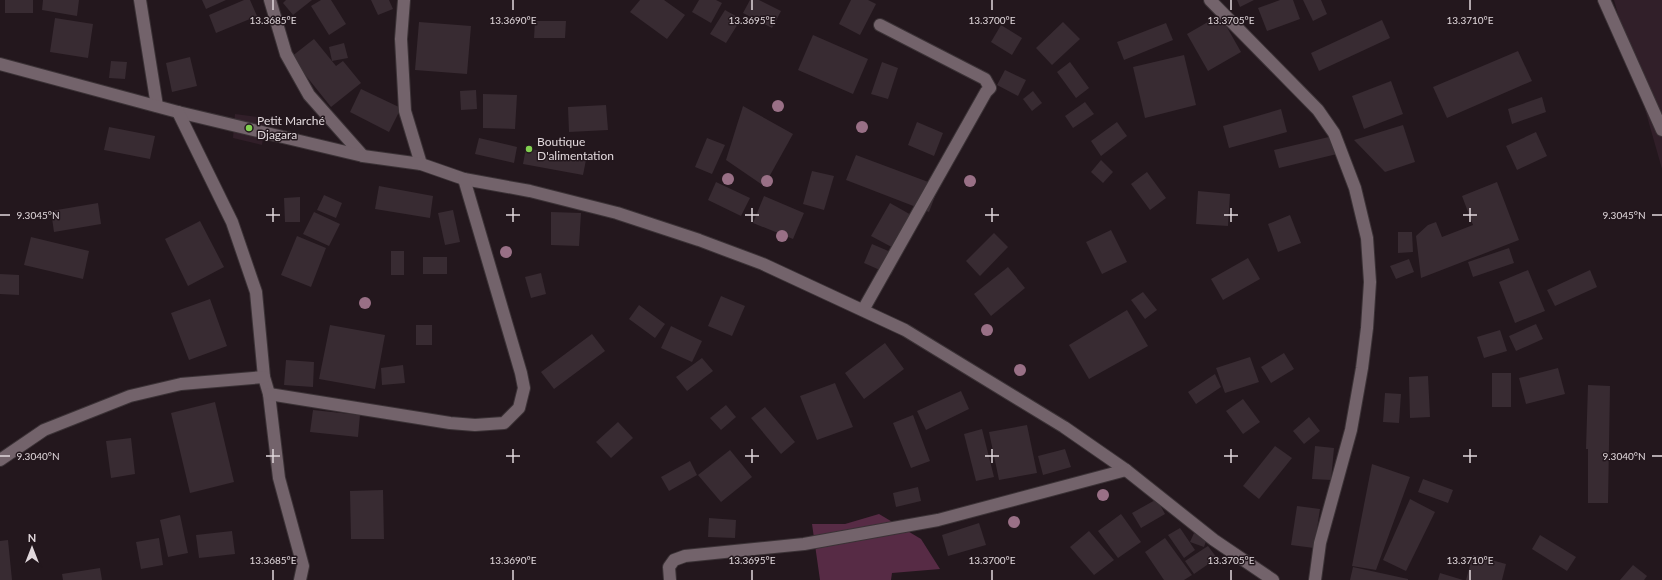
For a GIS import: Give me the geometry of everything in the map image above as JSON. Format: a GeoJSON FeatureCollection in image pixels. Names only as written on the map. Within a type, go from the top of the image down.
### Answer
{"type":"FeatureCollection","features":[{"type":"Feature","properties":{"kind":"street"},"geometry":{"type":"LineString","coordinates":[[140,0],[157,106]]}},
{"type":"Feature","properties":{"kind":"street"},"geometry":{"type":"LineString","coordinates":[[270,0],[286,54],[309,95],[363,156]]}},
{"type":"Feature","properties":{"kind":"street"},"geometry":{"type":"LineString","coordinates":[[404,0],[401,39],[406,111],[421,164]]}},
{"type":"Feature","properties":{"kind":"street"},"geometry":{"type":"LineString","coordinates":[[1210,0],[1318,110],[1334,133],[1355,188],[1367,238],[1370,282],[1367,328],[1362,368],[1351,430],[1320,543],[1315,580]]}},
{"type":"Feature","properties":{"kind":"street"},"geometry":{"type":"LineString","coordinates":[[1604,0],[1662,130]]}},
{"type":"Feature","properties":{"kind":"street"},"geometry":{"type":"LineString","coordinates":[[863,310],[990,88],[985,79],[880,25]]}},
{"type":"Feature","properties":{"kind":"street"},"geometry":{"type":"LineString","coordinates":[[0,64],[178,112],[363,156],[421,164],[464,179],[530,191],[617,213],[763,264],[905,330],[1064,426],[1126,470],[1214,540],[1274,580]]}},
{"type":"Feature","properties":{"kind":"street"},"geometry":{"type":"LineString","coordinates":[[178,112],[232,222],[256,292],[264,377],[269,394],[279,478],[303,566],[300,580]]}},
{"type":"Feature","properties":{"kind":"street"},"geometry":{"type":"LineString","coordinates":[[269,394],[462,424],[504,423],[519,408],[524,388],[521,374],[464,179]]}},
{"type":"Feature","properties":{"kind":"street"},"geometry":{"type":"LineString","coordinates":[[0,460],[44,430],[130,396],[181,384],[264,377]]}},
{"type":"Feature","properties":{"kind":"street"},"geometry":{"type":"LineString","coordinates":[[670,580],[669,567],[674,560],[685,556],[804,544],[938,520],[1126,470]]}},
{"type":"Feature","properties":{"kind":"shaded area"},"geometry":{"type":"Polygon","coordinates":[[[1614,0],[1662,0],[1662,169],[1614,0]]]}},
{"type":"Feature","properties":{"kind":"shaded area","name":"Petit Marché Djagara"},"geometry":{"type":"Polygon","coordinates":[[[235,114],[266,118],[262,145],[233,138],[235,114]]]}},
{"type":"Feature","properties":{"kind":"shaded area"},"geometry":{"type":"Polygon","coordinates":[[[879,514],[921,539],[940,569],[892,573],[891,580],[820,580],[812,524],[845,524],[879,514]]]}},
{"type":"Feature","properties":{"kind":"building"},"geometry":{"type":"Polygon","coordinates":[[[5,0],[33,0],[33,13],[5,13],[5,0]]]}},
{"type":"Feature","properties":{"kind":"building"},"geometry":{"type":"Polygon","coordinates":[[[43,0],[79,0],[77,16],[42,10],[43,0]]]}},
{"type":"Feature","properties":{"kind":"building"},"geometry":{"type":"Polygon","coordinates":[[[202,0],[226,0],[206,9],[202,0]]]}},
{"type":"Feature","properties":{"kind":"building"},"geometry":{"type":"Polygon","coordinates":[[[244,0],[250,0],[257,16],[216,33],[209,15],[244,0]]]}},
{"type":"Feature","properties":{"kind":"building"},"geometry":{"type":"Polygon","coordinates":[[[286,0],[312,0],[293,15],[283,3],[286,0]]]}},
{"type":"Feature","properties":{"kind":"building"},"geometry":{"type":"Polygon","coordinates":[[[321,0],[331,0],[346,24],[329,35],[311,6],[321,0]]]}},
{"type":"Feature","properties":{"kind":"building"},"geometry":{"type":"Polygon","coordinates":[[[371,0],[389,0],[393,9],[378,15],[371,0]]]}},
{"type":"Feature","properties":{"kind":"building"},"geometry":{"type":"Polygon","coordinates":[[[640,0],[664,0],[685,15],[667,39],[630,12],[640,0]]]}},
{"type":"Feature","properties":{"kind":"building"},"geometry":{"type":"Polygon","coordinates":[[[699,0],[716,0],[722,3],[711,23],[692,12],[699,0]]]}},
{"type":"Feature","properties":{"kind":"building"},"geometry":{"type":"Polygon","coordinates":[[[750,0],[759,0],[781,11],[772,28],[743,13],[750,0]]]}},
{"type":"Feature","properties":{"kind":"building"},"geometry":{"type":"Polygon","coordinates":[[[851,0],[868,0],[876,4],[860,35],[839,24],[851,0]]]}},
{"type":"Feature","properties":{"kind":"building"},"geometry":{"type":"Polygon","coordinates":[[[1237,0],[1254,0],[1240,7],[1237,0]]]}},
{"type":"Feature","properties":{"kind":"building"},"geometry":{"type":"Polygon","coordinates":[[[1280,0],[1293,0],[1300,19],[1267,31],[1258,8],[1280,0]]]}},
{"type":"Feature","properties":{"kind":"building"},"geometry":{"type":"Polygon","coordinates":[[[1303,0],[1321,0],[1327,14],[1313,21],[1303,0]]]}},
{"type":"Feature","properties":{"kind":"building"},"geometry":{"type":"Polygon","coordinates":[[[725,10],[741,19],[726,43],[710,34],[725,10]]]}},
{"type":"Feature","properties":{"kind":"building"},"geometry":{"type":"Polygon","coordinates":[[[1220,15],[1241,52],[1208,71],[1187,34],[1220,15]]]}},
{"type":"Feature","properties":{"kind":"building"},"geometry":{"type":"Polygon","coordinates":[[[55,18],[93,24],[88,58],[50,52],[55,18]]]}},
{"type":"Feature","properties":{"kind":"building"},"geometry":{"type":"Polygon","coordinates":[[[1382,20],[1390,38],[1319,71],[1311,53],[1382,20]]]}},
{"type":"Feature","properties":{"kind":"building"},"geometry":{"type":"Polygon","coordinates":[[[535,21],[566,21],[565,38],[534,38],[535,21]]]}},
{"type":"Feature","properties":{"kind":"building"},"geometry":{"type":"Polygon","coordinates":[[[419,22],[471,26],[467,74],[415,70],[419,22]]]}},
{"type":"Feature","properties":{"kind":"building"},"geometry":{"type":"Polygon","coordinates":[[[1063,22],[1080,39],[1052,65],[1036,48],[1063,22]]]}},
{"type":"Feature","properties":{"kind":"building"},"geometry":{"type":"Polygon","coordinates":[[[1166,23],[1173,40],[1124,60],[1117,42],[1166,23]]]}},
{"type":"Feature","properties":{"kind":"building"},"geometry":{"type":"Polygon","coordinates":[[[1001,25],[1022,38],[1012,55],[991,42],[1001,25]]]}},
{"type":"Feature","properties":{"kind":"building"},"geometry":{"type":"Polygon","coordinates":[[[813,35],[868,59],[853,94],[798,70],[813,35]]]}},
{"type":"Feature","properties":{"kind":"building"},"geometry":{"type":"Polygon","coordinates":[[[314,39],[336,66],[343,61],[361,83],[331,107],[291,57],[314,39]]]}},
{"type":"Feature","properties":{"kind":"building"},"geometry":{"type":"Polygon","coordinates":[[[344,43],[348,58],[332,61],[329,47],[344,43]]]}},
{"type":"Feature","properties":{"kind":"building"},"geometry":{"type":"Polygon","coordinates":[[[1518,51],[1532,81],[1447,118],[1433,87],[1518,51]]]}},
{"type":"Feature","properties":{"kind":"building"},"geometry":{"type":"Polygon","coordinates":[[[1184,55],[1196,105],[1145,118],[1133,67],[1184,55]]]}},
{"type":"Feature","properties":{"kind":"building"},"geometry":{"type":"Polygon","coordinates":[[[190,57],[197,86],[172,92],[166,63],[190,57]]]}},
{"type":"Feature","properties":{"kind":"building"},"geometry":{"type":"Polygon","coordinates":[[[111,61],[127,62],[125,79],[109,78],[111,61]]]}},
{"type":"Feature","properties":{"kind":"building"},"geometry":{"type":"Polygon","coordinates":[[[882,62],[898,68],[888,99],[871,94],[882,62]]]}},
{"type":"Feature","properties":{"kind":"building"},"geometry":{"type":"Polygon","coordinates":[[[1070,62],[1089,88],[1076,98],[1057,72],[1070,62]]]}},
{"type":"Feature","properties":{"kind":"building"},"geometry":{"type":"Polygon","coordinates":[[[1005,70],[1026,80],[1018,96],[997,85],[1005,70]]]}},
{"type":"Feature","properties":{"kind":"building"},"geometry":{"type":"Polygon","coordinates":[[[1391,81],[1403,114],[1364,129],[1352,96],[1391,81]]]}},
{"type":"Feature","properties":{"kind":"building"},"geometry":{"type":"Polygon","coordinates":[[[361,89],[401,108],[389,132],[350,112],[361,89]]]}},
{"type":"Feature","properties":{"kind":"building"},"geometry":{"type":"Polygon","coordinates":[[[476,90],[477,109],[461,110],[460,91],[476,90]]]}},
{"type":"Feature","properties":{"kind":"building"},"geometry":{"type":"Polygon","coordinates":[[[1033,91],[1042,103],[1032,111],[1023,99],[1033,91]]]}},
{"type":"Feature","properties":{"kind":"building"},"geometry":{"type":"Polygon","coordinates":[[[483,94],[517,95],[515,129],[483,128],[483,94]]]}},
{"type":"Feature","properties":{"kind":"building"},"geometry":{"type":"Polygon","coordinates":[[[1542,97],[1546,112],[1512,124],[1508,109],[1542,97]]]}},
{"type":"Feature","properties":{"kind":"building"},"geometry":{"type":"Polygon","coordinates":[[[1085,102],[1094,114],[1073,128],[1065,116],[1085,102]]]}},
{"type":"Feature","properties":{"kind":"building"},"geometry":{"type":"Polygon","coordinates":[[[606,105],[608,130],[569,132],[568,107],[606,105]]]}},
{"type":"Feature","properties":{"kind":"building"},"geometry":{"type":"Polygon","coordinates":[[[743,106],[793,134],[764,186],[726,160],[743,106]]]}},
{"type":"Feature","properties":{"kind":"building"},"geometry":{"type":"Polygon","coordinates":[[[1281,109],[1287,132],[1229,148],[1223,126],[1281,109]]]}},
{"type":"Feature","properties":{"kind":"building"},"geometry":{"type":"Polygon","coordinates":[[[917,122],[943,133],[934,156],[908,145],[917,122]]]}},
{"type":"Feature","properties":{"kind":"building"},"geometry":{"type":"Polygon","coordinates":[[[1117,122],[1127,136],[1101,156],[1091,141],[1117,122]]]}},
{"type":"Feature","properties":{"kind":"building"},"geometry":{"type":"Polygon","coordinates":[[[1403,125],[1415,162],[1385,172],[1354,140],[1403,125]]]}},
{"type":"Feature","properties":{"kind":"building"},"geometry":{"type":"Polygon","coordinates":[[[109,127],[155,136],[150,159],[104,150],[109,127]]]}},
{"type":"Feature","properties":{"kind":"building"},"geometry":{"type":"Polygon","coordinates":[[[1536,132],[1547,156],[1517,170],[1506,146],[1536,132]]]}},
{"type":"Feature","properties":{"kind":"building"},"geometry":{"type":"Polygon","coordinates":[[[1333,136],[1337,154],[1279,168],[1274,150],[1333,136]]]}},
{"type":"Feature","properties":{"kind":"building"},"geometry":{"type":"Polygon","coordinates":[[[479,138],[517,147],[514,163],[475,154],[479,138]]]}},
{"type":"Feature","properties":{"kind":"building"},"geometry":{"type":"Polygon","coordinates":[[[707,138],[725,145],[712,174],[695,167],[707,138]]]}},
{"type":"Feature","properties":{"kind":"building"},"geometry":{"type":"Polygon","coordinates":[[[526,148],[586,160],[583,175],[523,164],[526,148]]]}},
{"type":"Feature","properties":{"kind":"building"},"geometry":{"type":"Polygon","coordinates":[[[856,155],[939,186],[929,212],[846,180],[856,155]]]}},
{"type":"Feature","properties":{"kind":"building"},"geometry":{"type":"Polygon","coordinates":[[[1101,160],[1113,172],[1103,183],[1091,172],[1101,160]]]}},
{"type":"Feature","properties":{"kind":"building"},"geometry":{"type":"Polygon","coordinates":[[[812,171],[834,176],[824,210],[803,204],[812,171]]]}},
{"type":"Feature","properties":{"kind":"building"},"geometry":{"type":"Polygon","coordinates":[[[1147,172],[1166,198],[1150,210],[1131,184],[1147,172]]]}},
{"type":"Feature","properties":{"kind":"building"},"geometry":{"type":"Polygon","coordinates":[[[716,182],[750,198],[741,216],[708,200],[716,182]]]}},
{"type":"Feature","properties":{"kind":"building"},"geometry":{"type":"Polygon","coordinates":[[[1497,182],[1519,240],[1421,278],[1416,236],[1428,225],[1436,222],[1442,237],[1473,225],[1462,196],[1497,182]]]}},
{"type":"Feature","properties":{"kind":"building"},"geometry":{"type":"Polygon","coordinates":[[[379,186],[433,196],[430,218],[375,209],[379,186]]]}},
{"type":"Feature","properties":{"kind":"building"},"geometry":{"type":"Polygon","coordinates":[[[1198,191],[1230,194],[1228,226],[1196,224],[1198,191]]]}},
{"type":"Feature","properties":{"kind":"building"},"geometry":{"type":"Polygon","coordinates":[[[324,195],[342,203],[336,218],[317,210],[324,195]]]}},
{"type":"Feature","properties":{"kind":"building"},"geometry":{"type":"Polygon","coordinates":[[[764,196],[804,213],[793,239],[753,223],[764,196]]]}},
{"type":"Feature","properties":{"kind":"building"},"geometry":{"type":"Polygon","coordinates":[[[300,197],[300,222],[285,222],[284,198],[300,197]]]}},
{"type":"Feature","properties":{"kind":"building"},"geometry":{"type":"Polygon","coordinates":[[[98,203],[101,224],[54,232],[51,211],[98,203]]]}},
{"type":"Feature","properties":{"kind":"building"},"geometry":{"type":"Polygon","coordinates":[[[890,203],[920,220],[901,252],[871,236],[890,203]]]}},
{"type":"Feature","properties":{"kind":"building"},"geometry":{"type":"Polygon","coordinates":[[[453,210],[460,242],[445,245],[438,213],[453,210]]]}},
{"type":"Feature","properties":{"kind":"building"},"geometry":{"type":"Polygon","coordinates":[[[314,212],[340,224],[329,246],[303,234],[314,212]]]}},
{"type":"Feature","properties":{"kind":"building"},"geometry":{"type":"Polygon","coordinates":[[[551,212],[581,213],[579,246],[551,245],[551,212]]]}},
{"type":"Feature","properties":{"kind":"building"},"geometry":{"type":"Polygon","coordinates":[[[1290,215],[1301,243],[1278,252],[1268,224],[1290,215]]]}},
{"type":"Feature","properties":{"kind":"building"},"geometry":{"type":"Polygon","coordinates":[[[200,221],[224,267],[188,286],[165,239],[200,221]]]}},
{"type":"Feature","properties":{"kind":"building"},"geometry":{"type":"Polygon","coordinates":[[[1111,230],[1127,262],[1102,274],[1086,242],[1111,230]]]}},
{"type":"Feature","properties":{"kind":"building"},"geometry":{"type":"Polygon","coordinates":[[[1398,232],[1412,232],[1413,252],[1398,253],[1398,232]]]}},
{"type":"Feature","properties":{"kind":"building"},"geometry":{"type":"Polygon","coordinates":[[[994,233],[1008,247],[980,276],[966,261],[994,233]]]}},
{"type":"Feature","properties":{"kind":"building"},"geometry":{"type":"Polygon","coordinates":[[[297,236],[326,248],[311,287],[281,275],[297,236]]]}},
{"type":"Feature","properties":{"kind":"building"},"geometry":{"type":"Polygon","coordinates":[[[31,237],[89,251],[83,279],[24,265],[31,237]]]}},
{"type":"Feature","properties":{"kind":"building"},"geometry":{"type":"Polygon","coordinates":[[[872,244],[900,256],[891,275],[864,263],[872,244]]]}},
{"type":"Feature","properties":{"kind":"building"},"geometry":{"type":"Polygon","coordinates":[[[1509,248],[1514,263],[1473,277],[1468,262],[1509,248]]]}},
{"type":"Feature","properties":{"kind":"building"},"geometry":{"type":"Polygon","coordinates":[[[391,251],[404,251],[404,275],[391,275],[391,251]]]}},
{"type":"Feature","properties":{"kind":"building"},"geometry":{"type":"Polygon","coordinates":[[[423,257],[447,257],[447,274],[423,274],[423,257]]]}},
{"type":"Feature","properties":{"kind":"building"},"geometry":{"type":"Polygon","coordinates":[[[1248,258],[1260,279],[1223,300],[1211,279],[1248,258]]]}},
{"type":"Feature","properties":{"kind":"building"},"geometry":{"type":"Polygon","coordinates":[[[1409,259],[1414,272],[1396,279],[1390,266],[1409,259]]]}},
{"type":"Feature","properties":{"kind":"building"},"geometry":{"type":"Polygon","coordinates":[[[1008,267],[1025,288],[991,316],[974,294],[1008,267]]]}},
{"type":"Feature","properties":{"kind":"building"},"geometry":{"type":"Polygon","coordinates":[[[1528,270],[1545,311],[1515,323],[1499,282],[1528,270]]]}},
{"type":"Feature","properties":{"kind":"building"},"geometry":{"type":"Polygon","coordinates":[[[1590,270],[1597,287],[1555,306],[1547,290],[1590,270]]]}},
{"type":"Feature","properties":{"kind":"building"},"geometry":{"type":"Polygon","coordinates":[[[541,273],[546,294],[531,298],[525,277],[541,273]]]}},
{"type":"Feature","properties":{"kind":"building"},"geometry":{"type":"Polygon","coordinates":[[[0,274],[19,275],[19,295],[0,294],[0,274]]]}},
{"type":"Feature","properties":{"kind":"building"},"geometry":{"type":"Polygon","coordinates":[[[1143,292],[1157,310],[1145,319],[1131,300],[1143,292]]]}},
{"type":"Feature","properties":{"kind":"building"},"geometry":{"type":"Polygon","coordinates":[[[721,296],[745,306],[732,336],[708,326],[721,296]]]}},
{"type":"Feature","properties":{"kind":"building"},"geometry":{"type":"Polygon","coordinates":[[[210,299],[227,346],[189,360],[171,313],[210,299]]]}},
{"type":"Feature","properties":{"kind":"building"},"geometry":{"type":"Polygon","coordinates":[[[639,305],[665,324],[655,338],[629,319],[639,305]]]}},
{"type":"Feature","properties":{"kind":"building"},"geometry":{"type":"Polygon","coordinates":[[[1127,310],[1148,346],[1089,379],[1069,345],[1127,310]]]}},
{"type":"Feature","properties":{"kind":"building"},"geometry":{"type":"Polygon","coordinates":[[[1536,324],[1543,339],[1516,351],[1509,336],[1536,324]]]}},
{"type":"Feature","properties":{"kind":"building"},"geometry":{"type":"Polygon","coordinates":[[[330,325],[385,335],[375,389],[319,379],[330,325]]]}},
{"type":"Feature","properties":{"kind":"building"},"geometry":{"type":"Polygon","coordinates":[[[416,325],[432,325],[432,345],[416,345],[416,325]]]}},
{"type":"Feature","properties":{"kind":"building"},"geometry":{"type":"Polygon","coordinates":[[[671,326],[702,341],[692,362],[661,348],[671,326]]]}},
{"type":"Feature","properties":{"kind":"building"},"geometry":{"type":"Polygon","coordinates":[[[1500,330],[1507,351],[1484,358],[1477,337],[1500,330]]]}},
{"type":"Feature","properties":{"kind":"building"},"geometry":{"type":"Polygon","coordinates":[[[592,334],[605,351],[554,389],[541,372],[592,334]]]}},
{"type":"Feature","properties":{"kind":"building"},"geometry":{"type":"Polygon","coordinates":[[[885,343],[904,369],[864,399],[845,373],[885,343]]]}},
{"type":"Feature","properties":{"kind":"building"},"geometry":{"type":"Polygon","coordinates":[[[1284,353],[1294,369],[1271,383],[1261,367],[1284,353]]]}},
{"type":"Feature","properties":{"kind":"building"},"geometry":{"type":"Polygon","coordinates":[[[1250,357],[1259,382],[1225,393],[1216,368],[1250,357]]]}},
{"type":"Feature","properties":{"kind":"building"},"geometry":{"type":"Polygon","coordinates":[[[702,358],[713,371],[687,391],[676,377],[702,358]]]}},
{"type":"Feature","properties":{"kind":"building"},"geometry":{"type":"Polygon","coordinates":[[[286,360],[314,362],[313,387],[284,385],[286,360]]]}},
{"type":"Feature","properties":{"kind":"building"},"geometry":{"type":"Polygon","coordinates":[[[403,365],[405,383],[382,385],[381,368],[403,365]]]}},
{"type":"Feature","properties":{"kind":"building"},"geometry":{"type":"Polygon","coordinates":[[[1558,368],[1565,394],[1526,404],[1519,378],[1558,368]]]}},
{"type":"Feature","properties":{"kind":"building"},"geometry":{"type":"Polygon","coordinates":[[[1492,373],[1511,373],[1511,407],[1492,407],[1492,373]]]}},
{"type":"Feature","properties":{"kind":"building"},"geometry":{"type":"Polygon","coordinates":[[[1215,374],[1221,387],[1196,404],[1188,392],[1215,374]]]}},
{"type":"Feature","properties":{"kind":"building"},"geometry":{"type":"Polygon","coordinates":[[[1428,376],[1430,417],[1410,418],[1409,377],[1428,376]]]}},
{"type":"Feature","properties":{"kind":"building"},"geometry":{"type":"Polygon","coordinates":[[[835,383],[853,427],[817,440],[800,396],[835,383]]]}},
{"type":"Feature","properties":{"kind":"building"},"geometry":{"type":"Polygon","coordinates":[[[1588,385],[1610,386],[1608,503],[1588,503],[1588,449],[1586,449],[1588,385]]]}},
{"type":"Feature","properties":{"kind":"building"},"geometry":{"type":"Polygon","coordinates":[[[961,391],[969,409],[926,430],[917,411],[961,391]]]}},
{"type":"Feature","properties":{"kind":"building"},"geometry":{"type":"Polygon","coordinates":[[[1385,393],[1401,394],[1399,423],[1383,422],[1385,393]]]}},
{"type":"Feature","properties":{"kind":"building"},"geometry":{"type":"Polygon","coordinates":[[[1243,399],[1260,422],[1243,434],[1226,411],[1243,399]]]}},
{"type":"Feature","properties":{"kind":"building"},"geometry":{"type":"Polygon","coordinates":[[[215,402],[234,482],[190,493],[171,413],[215,402]]]}},
{"type":"Feature","properties":{"kind":"building"},"geometry":{"type":"Polygon","coordinates":[[[726,405],[736,417],[721,430],[710,418],[726,405]]]}},
{"type":"Feature","properties":{"kind":"building"},"geometry":{"type":"Polygon","coordinates":[[[765,407],[795,442],[781,454],[751,418],[765,407]]]}},
{"type":"Feature","properties":{"kind":"building"},"geometry":{"type":"Polygon","coordinates":[[[313,410],[360,415],[358,437],[310,432],[313,410]]]}},
{"type":"Feature","properties":{"kind":"building"},"geometry":{"type":"Polygon","coordinates":[[[913,415],[930,461],[911,468],[893,423],[913,415]]]}},
{"type":"Feature","properties":{"kind":"building"},"geometry":{"type":"Polygon","coordinates":[[[1309,417],[1320,431],[1304,444],[1293,431],[1309,417]]]}},
{"type":"Feature","properties":{"kind":"building"},"geometry":{"type":"Polygon","coordinates":[[[618,422],[633,438],[611,458],[596,442],[618,422]]]}},
{"type":"Feature","properties":{"kind":"building"},"geometry":{"type":"Polygon","coordinates":[[[1027,425],[1037,473],[999,480],[989,432],[1027,425]]]}},
{"type":"Feature","properties":{"kind":"building"},"geometry":{"type":"Polygon","coordinates":[[[982,429],[994,477],[976,481],[964,434],[982,429]]]}},
{"type":"Feature","properties":{"kind":"building"},"geometry":{"type":"Polygon","coordinates":[[[131,438],[135,474],[111,478],[106,441],[131,438]]]}},
{"type":"Feature","properties":{"kind":"building"},"geometry":{"type":"Polygon","coordinates":[[[1275,446],[1292,458],[1259,499],[1243,486],[1275,446]]]}},
{"type":"Feature","properties":{"kind":"building"},"geometry":{"type":"Polygon","coordinates":[[[1315,446],[1334,448],[1331,480],[1312,479],[1315,446]]]}},
{"type":"Feature","properties":{"kind":"building"},"geometry":{"type":"Polygon","coordinates":[[[1065,449],[1071,467],[1043,475],[1038,456],[1065,449]]]}},
{"type":"Feature","properties":{"kind":"building"},"geometry":{"type":"Polygon","coordinates":[[[730,450],[752,477],[721,502],[698,475],[730,450]]]}},
{"type":"Feature","properties":{"kind":"building"},"geometry":{"type":"Polygon","coordinates":[[[690,461],[697,475],[669,491],[661,477],[690,461]]]}},
{"type":"Feature","properties":{"kind":"building"},"geometry":{"type":"Polygon","coordinates":[[[1372,464],[1410,477],[1376,570],[1352,566],[1372,464]]]}},
{"type":"Feature","properties":{"kind":"building"},"geometry":{"type":"Polygon","coordinates":[[[1423,479],[1453,490],[1448,503],[1418,492],[1423,479]]]}},
{"type":"Feature","properties":{"kind":"building"},"geometry":{"type":"Polygon","coordinates":[[[918,487],[921,501],[896,507],[893,493],[918,487]]]}},
{"type":"Feature","properties":{"kind":"building"},"geometry":{"type":"Polygon","coordinates":[[[383,490],[384,539],[351,539],[350,491],[383,490]]]}},
{"type":"Feature","properties":{"kind":"building"},"geometry":{"type":"Polygon","coordinates":[[[1157,499],[1165,514],[1141,528],[1132,513],[1157,499]]]}},
{"type":"Feature","properties":{"kind":"building"},"geometry":{"type":"Polygon","coordinates":[[[1410,499],[1435,512],[1406,571],[1383,560],[1410,499]]]}},
{"type":"Feature","properties":{"kind":"building"},"geometry":{"type":"Polygon","coordinates":[[[1297,506],[1320,509],[1314,548],[1291,545],[1297,506]]]}},
{"type":"Feature","properties":{"kind":"building"},"geometry":{"type":"Polygon","coordinates":[[[1121,514],[1141,542],[1118,558],[1098,531],[1121,514]]]}},
{"type":"Feature","properties":{"kind":"building"},"geometry":{"type":"Polygon","coordinates":[[[180,515],[188,553],[168,557],[160,520],[180,515]]]}},
{"type":"Feature","properties":{"kind":"building"},"geometry":{"type":"Polygon","coordinates":[[[709,518],[736,520],[735,538],[708,537],[709,518]]]}},
{"type":"Feature","properties":{"kind":"building"},"geometry":{"type":"Polygon","coordinates":[[[979,523],[986,545],[948,556],[942,535],[979,523]]]}},
{"type":"Feature","properties":{"kind":"building"},"geometry":{"type":"Polygon","coordinates":[[[1180,528],[1195,550],[1184,558],[1168,535],[1180,528]]]}},
{"type":"Feature","properties":{"kind":"building"},"geometry":{"type":"Polygon","coordinates":[[[232,531],[235,554],[199,558],[196,535],[232,531]]]}},
{"type":"Feature","properties":{"kind":"building"},"geometry":{"type":"Polygon","coordinates":[[[1089,531],[1114,560],[1094,575],[1070,547],[1089,531]]]}},
{"type":"Feature","properties":{"kind":"building"},"geometry":{"type":"Polygon","coordinates":[[[1194,533],[1207,538],[1204,547],[1190,542],[1194,533]]]}},
{"type":"Feature","properties":{"kind":"building"},"geometry":{"type":"Polygon","coordinates":[[[1540,535],[1576,557],[1567,571],[1532,549],[1540,535]]]}},
{"type":"Feature","properties":{"kind":"building"},"geometry":{"type":"Polygon","coordinates":[[[159,538],[163,565],[141,569],[136,542],[159,538]]]}},
{"type":"Feature","properties":{"kind":"building"},"geometry":{"type":"Polygon","coordinates":[[[1165,538],[1192,575],[1184,580],[1164,580],[1145,552],[1165,538]]]}},
{"type":"Feature","properties":{"kind":"building"},"geometry":{"type":"Polygon","coordinates":[[[8,540],[12,580],[0,580],[0,541],[8,540]]]}},
{"type":"Feature","properties":{"kind":"building"},"geometry":{"type":"Polygon","coordinates":[[[1208,546],[1217,558],[1194,574],[1185,561],[1208,546]]]}},
{"type":"Feature","properties":{"kind":"building"},"geometry":{"type":"Polygon","coordinates":[[[1473,555],[1506,564],[1502,580],[1466,580],[1473,555]]]}},
{"type":"Feature","properties":{"kind":"building"},"geometry":{"type":"Polygon","coordinates":[[[1633,565],[1647,576],[1644,580],[1620,580],[1633,565]]]}},
{"type":"Feature","properties":{"kind":"building"},"geometry":{"type":"Polygon","coordinates":[[[1353,567],[1408,579],[1408,580],[1350,580],[1353,567]]]}},
{"type":"Feature","properties":{"kind":"building"},"geometry":{"type":"Polygon","coordinates":[[[100,568],[102,580],[63,580],[62,574],[100,568]]]}},
{"type":"Feature","properties":{"kind":"building"},"geometry":{"type":"Polygon","coordinates":[[[1440,573],[1463,580],[1438,580],[1440,573]]]}},
{"type":"Feature","properties":{"kind":"place","name":"Petit Marché Djagara"},"geometry":{"type":"Point","coordinates":[249,128]}},
{"type":"Feature","properties":{"kind":"place","name":"Boutique D'alimentation"},"geometry":{"type":"Point","coordinates":[529,149]}}]}
